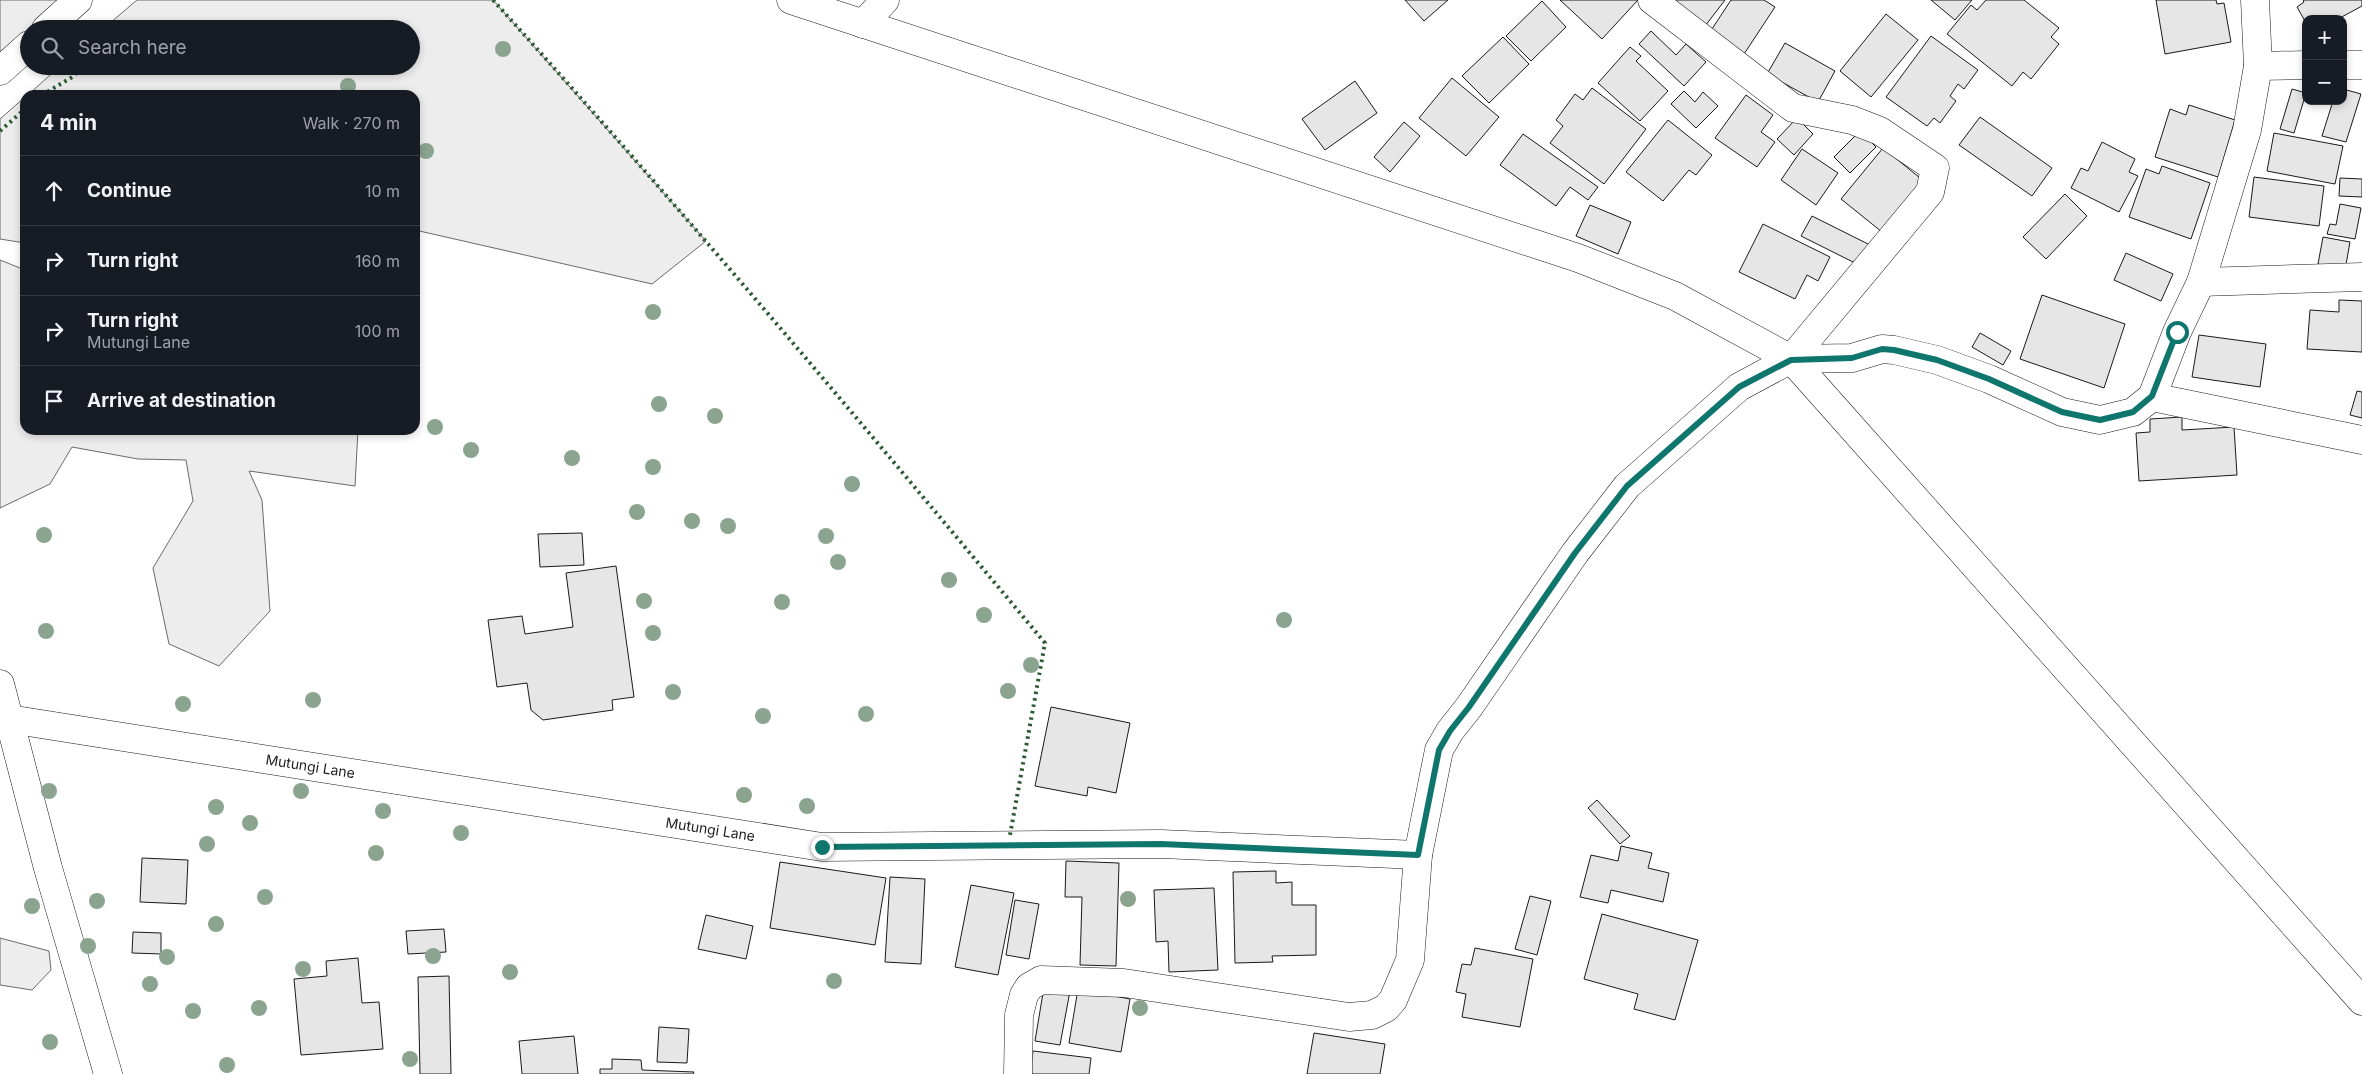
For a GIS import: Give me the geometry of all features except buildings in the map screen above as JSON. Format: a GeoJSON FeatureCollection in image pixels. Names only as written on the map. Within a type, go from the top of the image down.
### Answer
{"type":"FeatureCollection","features":[{"type":"Feature","properties":{"kind":"street"},"geometry":{"type":"LineString","coordinates":[[56,20],[78,0]]}},
{"type":"Feature","properties":{"kind":"street"},"geometry":{"type":"LineString","coordinates":[[791,0],[1578,258],[1675,296],[1791,360],[2362,1002]]}},
{"type":"Feature","properties":{"kind":"street"},"geometry":{"type":"LineString","coordinates":[[863,24],[885,0]]}},
{"type":"Feature","properties":{"kind":"street"},"geometry":{"type":"LineString","coordinates":[[1018,1074],[1019,1015],[1024,995],[1029,987],[1041,980],[1124,983],[1349,1018],[1372,1015],[1386,1008],[1393,1000],[1410,960],[1418,855],[1439,750],[1575,553],[1627,486],[1667,448],[1739,387],[1791,360],[1930,192],[1934,168],[1880,131],[1852,120],[1793,108],[1652,0]]}},
{"type":"Feature","properties":{"kind":"street"},"geometry":{"type":"LineString","coordinates":[[1791,360],[1852,358],[1882,349],[1894,350],[1946,363],[1989,379],[2062,412],[2100,420],[2133,412],[2152,396],[2177,332],[2201,282],[2247,130],[2258,66],[2255,0]]}},
{"type":"Feature","properties":{"kind":"street"},"geometry":{"type":"LineString","coordinates":[[0,71],[20,53]]}},
{"type":"Feature","properties":{"kind":"street"},"geometry":{"type":"LineString","coordinates":[[2258,66],[2302,65]]}},
{"type":"Feature","properties":{"kind":"street"},"geometry":{"type":"LineString","coordinates":[[2347,65],[2362,65]]}},
{"type":"Feature","properties":{"kind":"street"},"geometry":{"type":"LineString","coordinates":[[2201,282],[2362,276]]}},
{"type":"Feature","properties":{"kind":"street"},"geometry":{"type":"LineString","coordinates":[[2152,396],[2362,440]]}},
{"type":"Feature","properties":{"kind":"street"},"geometry":{"type":"LineString","coordinates":[[0,684],[48,868],[108,1074]]}},
{"type":"Feature","properties":{"kind":"street","name":"Mutungi Lane"},"geometry":{"type":"LineString","coordinates":[[9,719],[822,847],[1161,844],[1418,855]]}},
{"type":"Feature","properties":{"kind":"shaded area"},"geometry":{"type":"Polygon","coordinates":[[[0,0],[78,0],[66,20],[20,20],[20,62],[0,79],[0,0]]]}},
{"type":"Feature","properties":{"kind":"shaded area"},"geometry":{"type":"Polygon","coordinates":[[[137,0],[493,0],[706,241],[652,284],[420,231],[420,90],[34,90],[50,75],[420,75],[420,20],[114,20],[137,0]]]}},
{"type":"Feature","properties":{"kind":"shaded area"},"geometry":{"type":"Polygon","coordinates":[[[20,101],[20,242],[0,239],[0,119],[20,101]]]}},
{"type":"Feature","properties":{"kind":"shaded area"},"geometry":{"type":"Polygon","coordinates":[[[0,260],[20,268],[20,435],[358,435],[355,486],[249,471],[262,500],[270,611],[219,666],[169,644],[153,568],[193,501],[186,460],[138,459],[72,447],[50,484],[0,508],[0,260]]]}},
{"type":"Feature","properties":{"kind":"shaded area"},"geometry":{"type":"Polygon","coordinates":[[[0,938],[49,951],[51,970],[32,990],[0,985],[0,938]]]}},
{"type":"Feature","properties":{"kind":"hedge"},"geometry":{"type":"LineString","coordinates":[[493,0],[703,239],[1045,643],[1010,835]]}},
{"type":"Feature","properties":{"kind":"hedge"},"geometry":{"type":"LineString","coordinates":[[50,90],[75,75]]}},
{"type":"Feature","properties":{"kind":"hedge"},"geometry":{"type":"LineString","coordinates":[[0,131],[20,113]]}},
{"type":"Feature","properties":{"kind":"route"},"geometry":{"type":"LineString","coordinates":[[822,847],[1161,844],[1418,855],[1439,750],[1450,731],[1469,707],[1575,553],[1627,486],[1667,448],[1739,387],[1791,360],[1852,358],[1882,349],[1894,350],[1937,360],[1989,379],[2062,412],[2100,420],[2133,412],[2152,396],[2177,332]]}}]}
